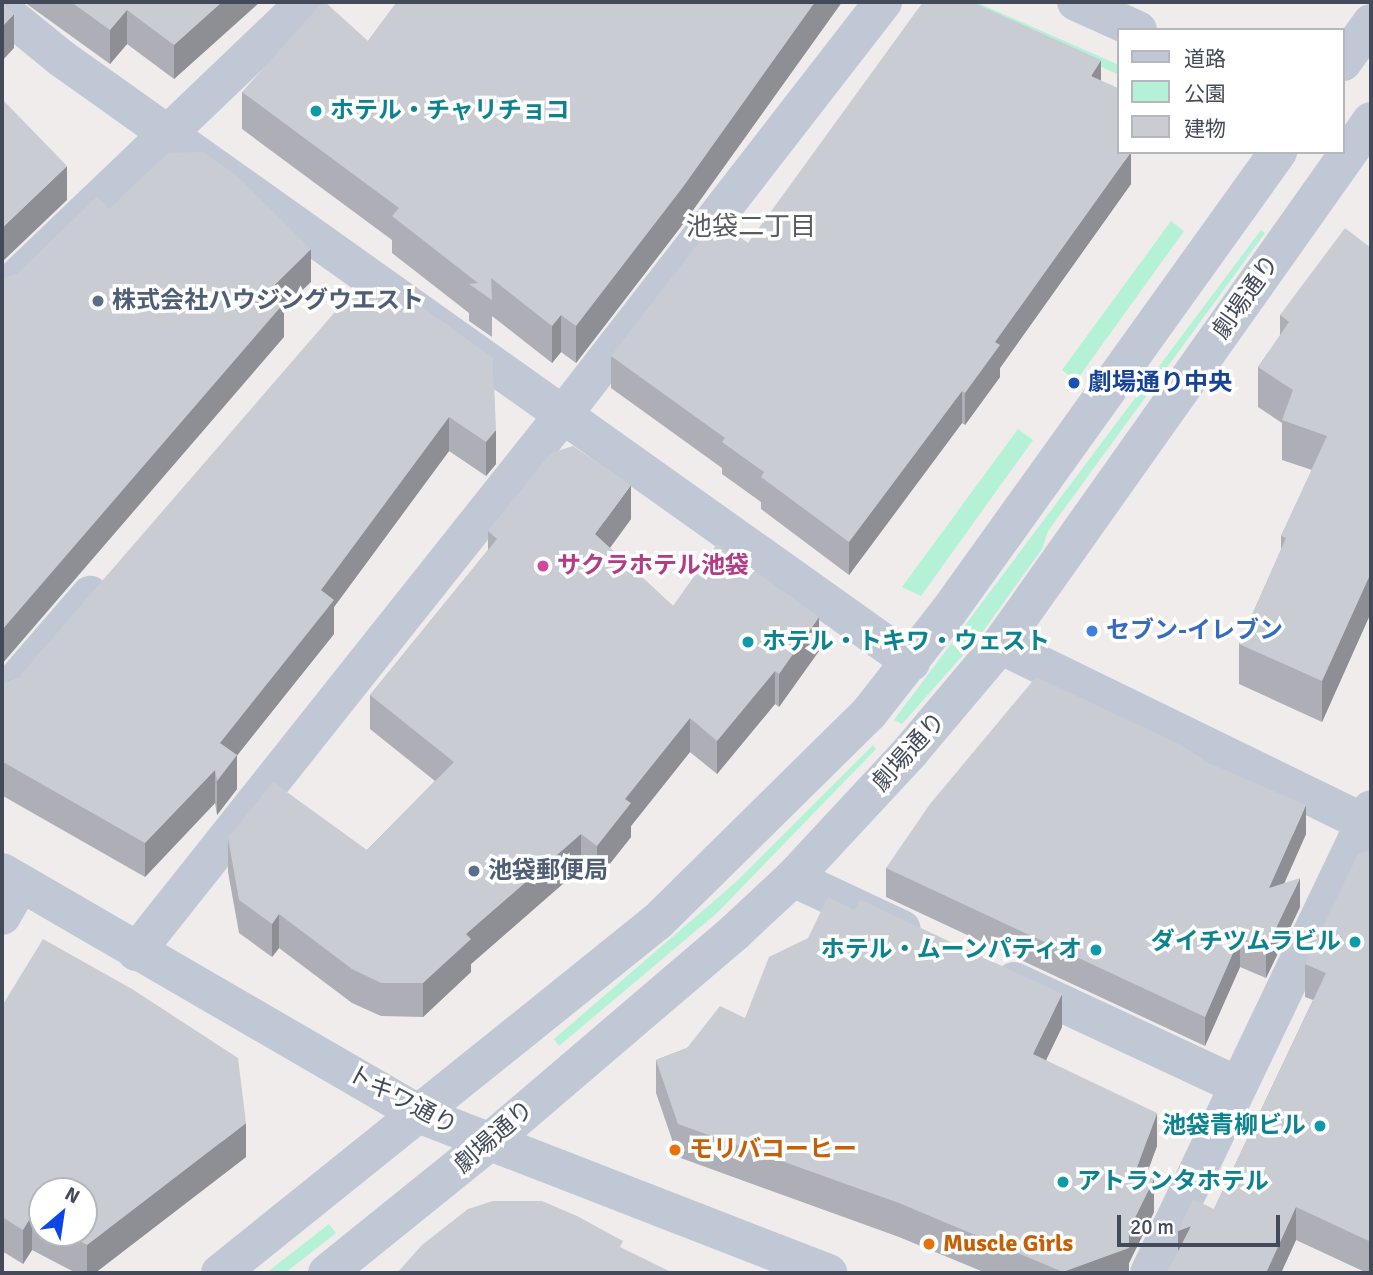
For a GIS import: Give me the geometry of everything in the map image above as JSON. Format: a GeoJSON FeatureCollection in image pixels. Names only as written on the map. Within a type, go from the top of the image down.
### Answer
{"type":"FeatureCollection","features":[{"type":"Feature","properties":{"kind":"street"},"geometry":{"type":"LineString","coordinates":[[2,292],[305,2]]}},
{"type":"Feature","properties":{"kind":"street"},"geometry":{"type":"LineString","coordinates":[[136,952],[562,416],[883,2]]}},
{"type":"Feature","properties":{"kind":"street"},"geometry":{"type":"LineString","coordinates":[[1076,2],[1134,28]]}},
{"type":"Feature","properties":{"kind":"street"},"geometry":{"type":"LineString","coordinates":[[2,10],[61,58],[170,131],[562,416],[911,662]]}},
{"type":"Feature","properties":{"kind":"street"},"geometry":{"type":"LineString","coordinates":[[1345,59],[1371,23]]}},
{"type":"Feature","properties":{"kind":"street","name":"劇場通り"},"geometry":{"type":"LineString","coordinates":[[1345,153],[1363,127]]}},
{"type":"Feature","properties":{"kind":"street"},"geometry":{"type":"LineString","coordinates":[[220,1273],[421,1115],[658,921],[869,713],[911,662],[1277,154]]}},
{"type":"Feature","properties":{"kind":"street","name":"劇場通り"},"geometry":{"type":"LineString","coordinates":[[327,1273],[488,1143],[793,878],[911,752],[1000,645],[1344,154]]}},
{"type":"Feature","properties":{"kind":"street"},"geometry":{"type":"LineString","coordinates":[[339,307],[367,275]]}},
{"type":"Feature","properties":{"kind":"street"},"geometry":{"type":"LineString","coordinates":[[2,697],[111,570]]}},
{"type":"Feature","properties":{"kind":"street"},"geometry":{"type":"LineString","coordinates":[[1000,645],[1368,819],[1237,1085],[1149,1273]]}},
{"type":"Feature","properties":{"kind":"street"},"geometry":{"type":"LineString","coordinates":[[2,916],[12,878]]}},
{"type":"Feature","properties":{"kind":"street","name":"トキワ通り"},"geometry":{"type":"LineString","coordinates":[[12,878],[421,1115],[811,1270]]}},
{"type":"Feature","properties":{"kind":"street"},"geometry":{"type":"LineString","coordinates":[[793,878],[939,946]]}},
{"type":"Feature","properties":{"kind":"street"},"geometry":{"type":"LineString","coordinates":[[976,964],[1237,1085]]}},
{"type":"Feature","properties":{"kind":"green space"},"geometry":{"type":"Polygon","coordinates":[[[962,2],[976,2],[1118,65],[1118,75],[962,2]]]}},
{"type":"Feature","properties":{"kind":"green space"},"geometry":{"type":"Polygon","coordinates":[[[1171,221],[1184,231],[1076,381],[1062,370],[1171,221]]]}},
{"type":"Feature","properties":{"kind":"green space"},"geometry":{"type":"Polygon","coordinates":[[[1261,230],[1265,233],[1048,531],[1042,549],[979,637],[902,724],[894,720],[1261,230]]]}},
{"type":"Feature","properties":{"kind":"green space"},"geometry":{"type":"Polygon","coordinates":[[[1018,429],[1033,440],[921,596],[902,587],[1018,429]]]}},
{"type":"Feature","properties":{"kind":"green space"},"geometry":{"type":"Polygon","coordinates":[[[873,745],[876,749],[717,913],[559,1046],[554,1039],[736,882],[873,745]]]}},
{"type":"Feature","properties":{"kind":"green space"},"geometry":{"type":"Polygon","coordinates":[[[329,1224],[336,1233],[285,1273],[266,1273],[329,1224]]]}},
{"type":"Feature","properties":{"kind":"building"},"geometry":{"type":"Polygon","coordinates":[[[71,2],[222,2],[174,45],[127,10],[110,30],[71,2]]]}},
{"type":"Feature","properties":{"kind":"building"},"geometry":{"type":"Polygon","coordinates":[[[323,2],[368,41],[397,2],[815,2],[683,187],[576,326],[561,315],[552,326],[491,278],[492,300],[469,284],[478,283],[392,216],[399,208],[242,92],[323,2]]]}},
{"type":"Feature","properties":{"kind":"building"},"geometry":{"type":"Polygon","coordinates":[[[923,2],[972,2],[1101,60],[1091,76],[1118,88],[1118,154],[1130,154],[995,342],[1000,345],[965,393],[962,391],[849,542],[761,477],[764,472],[722,442],[725,438],[611,356],[717,219],[748,243],[923,2]]]}},
{"type":"Feature","properties":{"kind":"building"},"geometry":{"type":"Polygon","coordinates":[[[2,3],[14,14],[2,27],[2,3]]]}},
{"type":"Feature","properties":{"kind":"building"},"geometry":{"type":"Polygon","coordinates":[[[2,99],[67,166],[2,228],[2,99]]]}},
{"type":"Feature","properties":{"kind":"building"},"geometry":{"type":"Polygon","coordinates":[[[203,152],[237,176],[311,249],[253,306],[284,303],[2,630],[2,278],[17,274],[97,197],[109,209],[168,153],[203,152]]]}},
{"type":"Feature","properties":{"kind":"building"},"geometry":{"type":"Polygon","coordinates":[[[1345,228],[1371,248],[1371,578],[1369,577],[1322,681],[1239,644],[1286,538],[1281,536],[1327,436],[1282,420],[1293,390],[1258,367],[1289,322],[1280,315],[1345,228]]]}},
{"type":"Feature","properties":{"kind":"building"},"geometry":{"type":"Polygon","coordinates":[[[402,293],[493,358],[496,430],[486,442],[449,417],[321,590],[334,600],[220,743],[237,755],[217,781],[215,770],[145,843],[2,763],[2,683],[19,677],[347,298],[402,293]]]}},
{"type":"Feature","properties":{"kind":"building"},"geometry":{"type":"Polygon","coordinates":[[[573,446],[631,485],[595,534],[673,606],[717,544],[819,617],[779,674],[775,671],[717,741],[690,718],[625,799],[631,803],[597,846],[581,834],[466,934],[471,939],[423,983],[381,983],[352,969],[279,914],[272,924],[239,900],[228,838],[273,782],[367,850],[454,762],[370,695],[497,539],[488,531],[551,453],[573,446]]]}},
{"type":"Feature","properties":{"kind":"building"},"geometry":{"type":"Polygon","coordinates":[[[1036,677],[1181,745],[1206,762],[1306,805],[1269,888],[1300,878],[1266,949],[1240,937],[1205,1017],[886,868],[930,804],[1036,677]]]}},
{"type":"Feature","properties":{"kind":"building"},"geometry":{"type":"Polygon","coordinates":[[[1371,850],[1371,1242],[1296,1207],[1266,1273],[1167,1273],[1191,1226],[1178,1231],[1193,1199],[1214,1209],[1326,973],[1305,964],[1358,854],[1371,850]]]}},
{"type":"Feature","properties":{"kind":"building"},"geometry":{"type":"Polygon","coordinates":[[[828,897],[854,910],[861,900],[1062,994],[1033,1054],[1157,1113],[1136,1170],[1154,1179],[1129,1230],[1129,1248],[1063,1272],[899,1203],[678,1124],[656,1060],[687,1048],[720,1006],[745,1018],[769,957],[808,938],[828,897]]]}},
{"type":"Feature","properties":{"kind":"building"},"geometry":{"type":"Polygon","coordinates":[[[43,939],[132,989],[238,1058],[246,1123],[98,1237],[98,1177],[28,1177],[28,1222],[23,1230],[2,1217],[2,1006],[43,939]]]}},
{"type":"Feature","properties":{"kind":"building"},"geometry":{"type":"Polygon","coordinates":[[[493,1201],[542,1201],[623,1241],[620,1247],[673,1273],[397,1273],[422,1245],[468,1209],[493,1201]]]}},
{"type":"Feature","properties":{"kind":"place","name":"ホテル・チャリチョコ"},"geometry":{"type":"Point","coordinates":[316,111]}},
{"type":"Feature","properties":{"kind":"place","name":"株式会社ハウジングウエスト"},"geometry":{"type":"Point","coordinates":[98,301]}},
{"type":"Feature","properties":{"kind":"place","name":"劇場通り中央"},"geometry":{"type":"Point","coordinates":[1074,383]}},
{"type":"Feature","properties":{"kind":"place","name":"サクラホテル池袋"},"geometry":{"type":"Point","coordinates":[543,566]}},
{"type":"Feature","properties":{"kind":"place","name":"セブン-イレブン"},"geometry":{"type":"Point","coordinates":[1092,631]}},
{"type":"Feature","properties":{"kind":"place","name":"ホテル・トキワ・ウェスト"},"geometry":{"type":"Point","coordinates":[748,642]}},
{"type":"Feature","properties":{"kind":"place","name":"池袋郵便局"},"geometry":{"type":"Point","coordinates":[474,871]}},
{"type":"Feature","properties":{"kind":"place","name":"ダイチツムラビル"},"geometry":{"type":"Point","coordinates":[1355,942]}},
{"type":"Feature","properties":{"kind":"place","name":"ホテル・ムーンパティオ"},"geometry":{"type":"Point","coordinates":[1096,950]}},
{"type":"Feature","properties":{"kind":"place","name":"池袋青柳ビル"},"geometry":{"type":"Point","coordinates":[1320,1126]}},
{"type":"Feature","properties":{"kind":"place","name":"モリバコーヒー"},"geometry":{"type":"Point","coordinates":[675,1150]}},
{"type":"Feature","properties":{"kind":"place","name":"アトランタホテル"},"geometry":{"type":"Point","coordinates":[1063,1182]}},
{"type":"Feature","properties":{"kind":"place","name":"Muscle Girls"},"geometry":{"type":"Point","coordinates":[929,1244]}},
{"type":"Feature","properties":{"kind":"district","name":"池袋二丁目"},"geometry":{"type":"Point","coordinates":[751,228]}}]}
